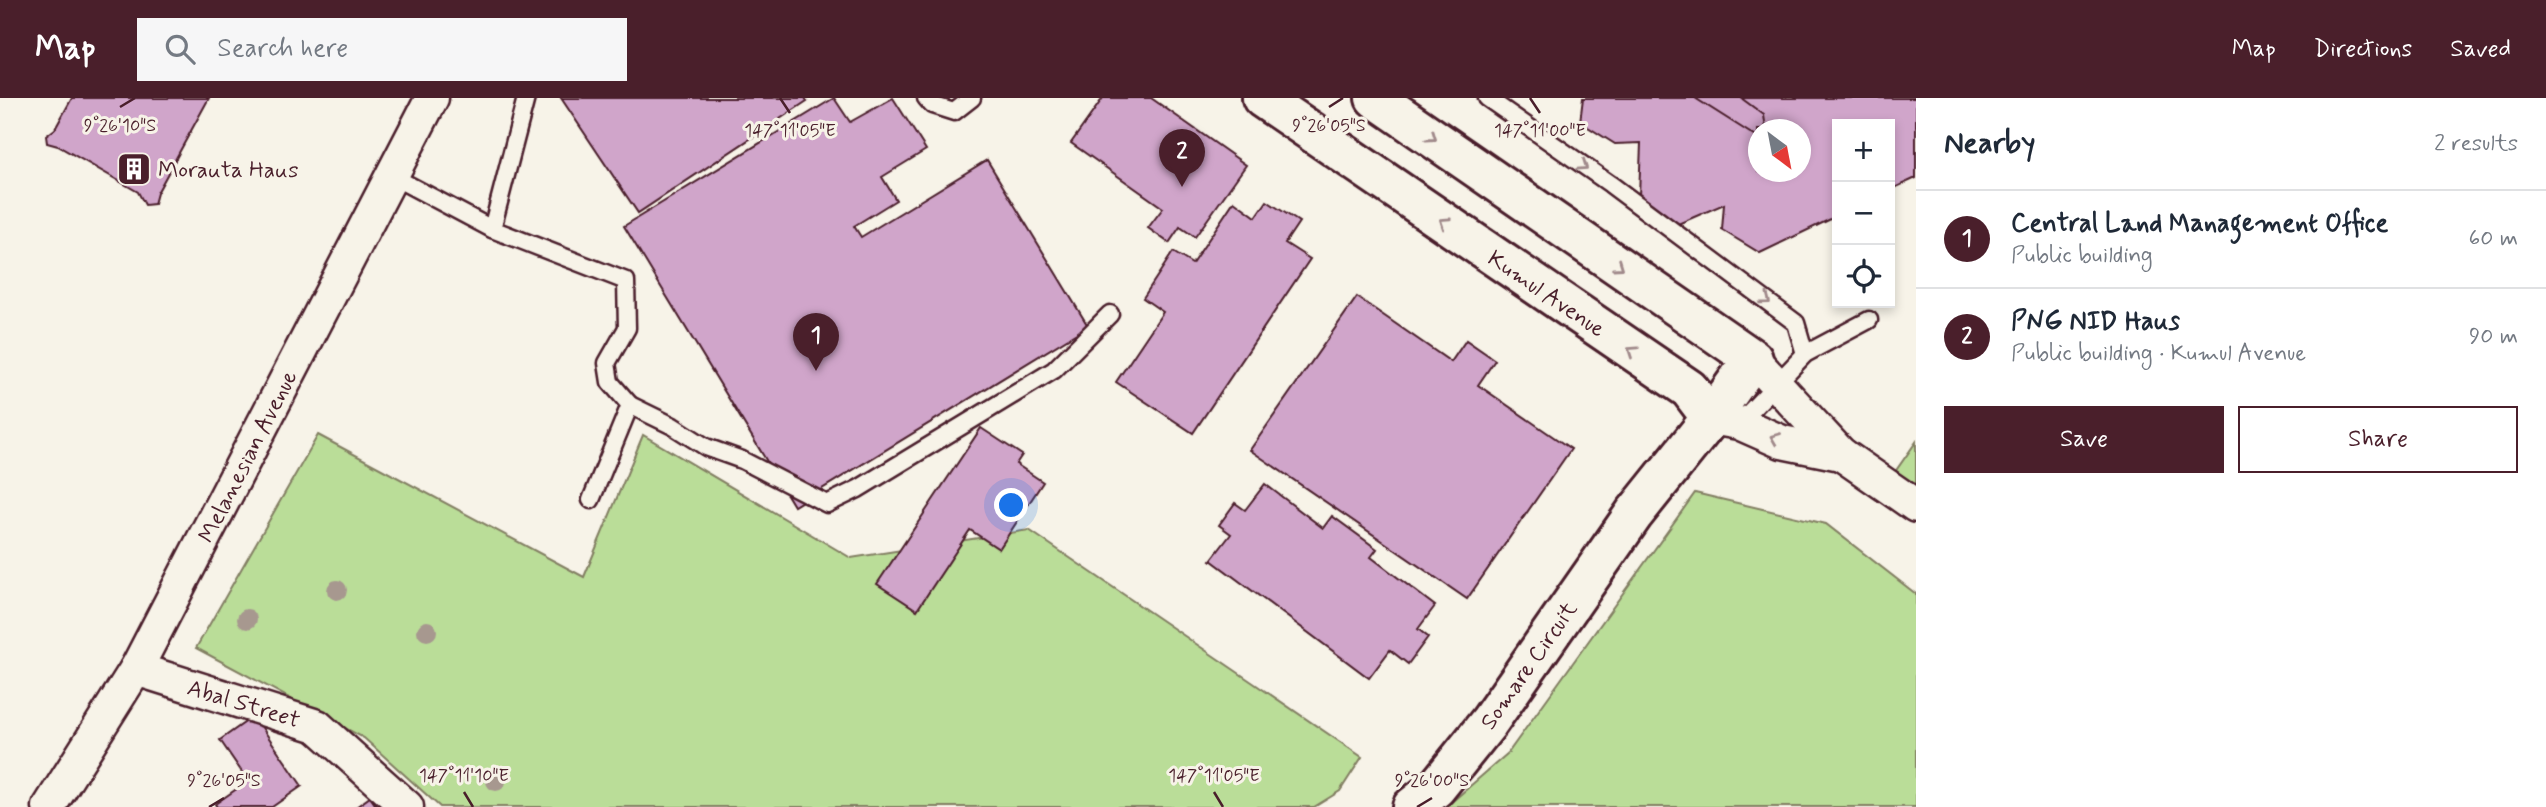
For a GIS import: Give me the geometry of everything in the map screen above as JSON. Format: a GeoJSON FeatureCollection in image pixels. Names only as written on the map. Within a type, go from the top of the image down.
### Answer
{"type":"FeatureCollection","features":[{"type":"Feature","properties":{"kind":"street","name":"Melanesian Avenue"},"geometry":{"type":"LineString","coordinates":[[49,807],[136,669],[432,98]]}},
{"type":"Feature","properties":{"kind":"street","name":"Kumul Avenue"},"geometry":{"type":"LineString","coordinates":[[1262,98],[1713,410],[1782,442],[1842,454]]}},
{"type":"Feature","properties":{"kind":"street","name":"Kumul Avenue"},"geometry":{"type":"LineString","coordinates":[[1376,98],[1722,337],[1764,371],[1842,454],[1916,506]]}},
{"type":"Feature","properties":{"kind":"street","name":"Somare Circuit"},"geometry":{"type":"LineString","coordinates":[[1713,410],[1722,337]]}},
{"type":"Feature","properties":{"kind":"street","name":"Somare Circuit"},"geometry":{"type":"LineString","coordinates":[[1412,807],[1436,788],[1489,722],[1633,514],[1713,410],[1764,371]]}},
{"type":"Feature","properties":{"kind":"street","name":"Abal Street"},"geometry":{"type":"LineString","coordinates":[[136,669],[317,726],[407,807]]}},
{"type":"Feature","properties":{"kind":"lane"},"geometry":{"type":"LineString","coordinates":[[492,229],[526,98]]}},
{"type":"Feature","properties":{"kind":"lane"},"geometry":{"type":"LineString","coordinates":[[926,98],[932,104],[954,112],[972,98]]}},
{"type":"Feature","properties":{"kind":"lane"},"geometry":{"type":"LineString","coordinates":[[1487,98],[1796,323],[1805,354]]}},
{"type":"Feature","properties":{"kind":"lane"},"geometry":{"type":"LineString","coordinates":[[392,176],[492,229],[626,281],[627,328],[607,363],[610,382],[630,405],[673,426],[706,447],[742,460],[827,504],[858,489],[1054,370],[1110,314]]}},
{"type":"Feature","properties":{"kind":"lane"},"geometry":{"type":"LineString","coordinates":[[1764,371],[1805,354],[1869,320]]}},
{"type":"Feature","properties":{"kind":"lane"},"geometry":{"type":"LineString","coordinates":[[591,500],[601,469],[630,405]]}},
{"type":"Feature","properties":{"kind":"green space"},"geometry":{"type":"Polygon","coordinates":[[[318,435],[584,577],[643,435],[851,558],[1029,530],[1362,757],[1340,791],[1314,807],[440,807],[364,738],[196,648],[318,435]]]}},
{"type":"Feature","properties":{"kind":"green space"},"geometry":{"type":"Polygon","coordinates":[[[1916,442],[1916,511],[1883,489],[1916,442]]]}},
{"type":"Feature","properties":{"kind":"green space"},"geometry":{"type":"Polygon","coordinates":[[[1695,493],[1826,524],[1916,594],[1916,807],[1446,807],[1508,753],[1695,493]]]}},
{"type":"Feature","properties":{"kind":"building","name":"Morauta Haus"},"geometry":{"type":"Polygon","coordinates":[[[72,98],[209,98],[157,193],[154,204],[145,205],[138,192],[58,146],[47,143],[46,136],[55,129],[72,98]]]}},
{"type":"Feature","properties":{"kind":"building"},"geometry":{"type":"Polygon","coordinates":[[[561,98],[805,98],[807,101],[638,213],[561,98]]]}},
{"type":"Feature","properties":{"kind":"building"},"geometry":{"type":"Polygon","coordinates":[[[834,98],[850,122],[893,98],[926,150],[882,177],[896,200],[854,226],[861,237],[987,160],[1088,326],[794,506],[624,226],[834,98]]]}},
{"type":"Feature","properties":{"kind":"building"},"geometry":{"type":"Polygon","coordinates":[[[1103,98],[1151,98],[1246,165],[1195,237],[1180,227],[1169,243],[1148,228],[1163,208],[1071,143],[1103,98]]]}},
{"type":"Feature","properties":{"kind":"building"},"geometry":{"type":"Polygon","coordinates":[[[1583,98],[1916,98],[1916,178],[1895,188],[1895,119],[1832,119],[1832,218],[1760,253],[1722,230],[1724,204],[1678,224],[1639,196],[1641,143],[1615,144],[1580,122],[1583,98]]]}},
{"type":"Feature","properties":{"kind":"building"},"geometry":{"type":"Polygon","coordinates":[[[1695,98],[1741,98],[1764,115],[1765,119],[1748,119],[1748,132],[1695,98]]]}},
{"type":"Feature","properties":{"kind":"building"},"geometry":{"type":"Polygon","coordinates":[[[1234,201],[1256,217],[1267,201],[1299,222],[1285,243],[1310,259],[1193,433],[1116,382],[1163,312],[1143,298],[1173,252],[1192,264],[1234,201]]]}},
{"type":"Feature","properties":{"kind":"building"},"geometry":{"type":"Polygon","coordinates":[[[1357,297],[1451,362],[1466,340],[1495,360],[1478,385],[1571,449],[1467,599],[1250,450],[1357,297]]]}},
{"type":"Feature","properties":{"kind":"building"},"geometry":{"type":"Polygon","coordinates":[[[981,428],[1022,455],[1016,464],[1043,482],[999,549],[970,530],[917,610],[877,584],[981,428]]]}},
{"type":"Feature","properties":{"kind":"building"},"geometry":{"type":"Polygon","coordinates":[[[1265,484],[1323,528],[1332,516],[1377,549],[1371,557],[1435,606],[1418,629],[1428,637],[1408,664],[1390,650],[1369,678],[1211,560],[1231,534],[1219,525],[1235,503],[1245,510],[1265,484]]]}},
{"type":"Feature","properties":{"kind":"building"},"geometry":{"type":"Polygon","coordinates":[[[254,716],[302,786],[272,807],[217,807],[215,804],[248,781],[220,740],[254,716]]]}},
{"type":"Feature","properties":{"kind":"building"},"geometry":{"type":"Polygon","coordinates":[[[370,797],[377,807],[356,807],[370,797]]]}},
{"type":"Feature","properties":{"kind":"place","name":"Morauta Haus"},"geometry":{"type":"Point","coordinates":[134,169]}},
{"type":"Feature","properties":{"kind":"place","name":"PNG NID Haus"},"geometry":{"type":"Point","coordinates":[1182,187]}},
{"type":"Feature","properties":{"kind":"place","name":"Central Land Management Office"},"geometry":{"type":"Point","coordinates":[816,371]}}]}
